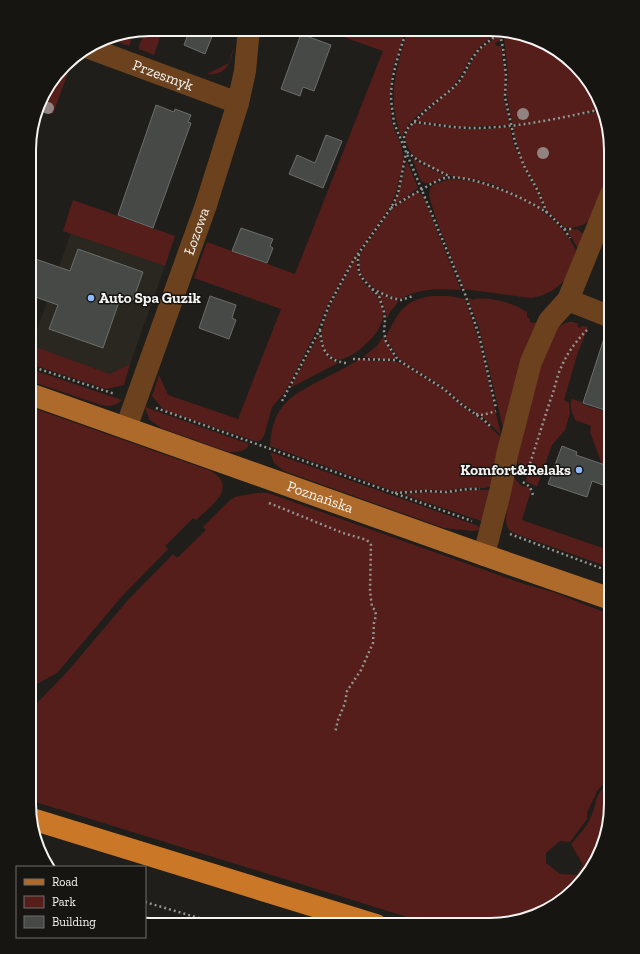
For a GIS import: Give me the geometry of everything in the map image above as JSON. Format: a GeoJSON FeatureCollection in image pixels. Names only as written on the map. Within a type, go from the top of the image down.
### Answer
{"type":"FeatureCollection","features":[{"type":"Feature","properties":{"kind":"highway"},"geometry":{"type":"LineString","coordinates":[[37,821],[353,918]]}},
{"type":"Feature","properties":{"kind":"main road","name":"Poznańska"},"geometry":{"type":"LineString","coordinates":[[36,396],[604,597]]}},
{"type":"Feature","properties":{"kind":"street","name":"Łozowa"},"geometry":{"type":"LineString","coordinates":[[126,428],[206,205],[238,103],[246,65],[248,36]]}},
{"type":"Feature","properties":{"kind":"street","name":"Przesmyk"},"geometry":{"type":"LineString","coordinates":[[95,50],[238,103]]}},
{"type":"Feature","properties":{"kind":"street"},"geometry":{"type":"LineString","coordinates":[[484,555],[501,488],[507,455],[531,362],[549,320],[568,300],[604,212]]}},
{"type":"Feature","properties":{"kind":"street"},"geometry":{"type":"LineString","coordinates":[[568,300],[601,319]]}},
{"type":"Feature","properties":{"kind":"path"},"geometry":{"type":"LineString","coordinates":[[405,36],[400,49],[391,94],[394,123],[465,294],[479,335],[498,417]]}},
{"type":"Feature","properties":{"kind":"path"},"geometry":{"type":"LineString","coordinates":[[282,401],[320,329],[329,305],[353,261],[391,208],[398,194],[406,151],[404,136],[405,132],[426,110],[453,88],[464,75],[479,48],[496,36]]}},
{"type":"Feature","properties":{"kind":"path"},"geometry":{"type":"LineString","coordinates":[[500,37],[506,67],[505,98],[515,142],[524,166],[538,190],[547,213]]}},
{"type":"Feature","properties":{"kind":"path"},"geometry":{"type":"LineString","coordinates":[[414,122],[462,128],[511,126],[545,122],[597,110]]}},
{"type":"Feature","properties":{"kind":"path"},"geometry":{"type":"LineString","coordinates":[[406,151],[419,161],[450,177],[490,185],[527,201],[547,213],[564,229],[599,225]]}},
{"type":"Feature","properties":{"kind":"path"},"geometry":{"type":"LineString","coordinates":[[391,208],[422,188],[440,179],[450,177]]}},
{"type":"Feature","properties":{"kind":"path"},"geometry":{"type":"LineString","coordinates":[[360,251],[358,260],[359,273],[378,296],[384,312],[384,332],[386,342],[398,360],[444,389],[503,437],[507,455],[518,476],[530,487],[533,495]]}},
{"type":"Feature","properties":{"kind":"path"},"geometry":{"type":"LineString","coordinates":[[372,289],[392,298],[401,300],[414,296]]}},
{"type":"Feature","properties":{"kind":"path"},"geometry":{"type":"LineString","coordinates":[[523,482],[555,388],[559,371],[576,342],[601,319]]}},
{"type":"Feature","properties":{"kind":"path"},"geometry":{"type":"LineString","coordinates":[[320,329],[321,341],[325,352],[333,360],[346,363]]}},
{"type":"Feature","properties":{"kind":"path"},"geometry":{"type":"LineString","coordinates":[[353,359],[398,360]]}},
{"type":"Feature","properties":{"kind":"path"},"geometry":{"type":"LineString","coordinates":[[36,368],[122,397]]}},
{"type":"Feature","properties":{"kind":"path"},"geometry":{"type":"LineString","coordinates":[[153,407],[490,527],[604,569]]}},
{"type":"Feature","properties":{"kind":"path"},"geometry":{"type":"LineString","coordinates":[[393,493],[426,491],[446,492],[468,489],[501,488]]}},
{"type":"Feature","properties":{"kind":"path"},"geometry":{"type":"LineString","coordinates":[[262,501],[343,533],[367,540],[371,545],[370,591],[372,607],[375,610],[376,616],[374,623],[373,643],[364,664],[347,691],[345,703],[338,720],[335,733]]}},
{"type":"Feature","properties":{"kind":"path"},"geometry":{"type":"LineString","coordinates":[[146,902],[198,918]]}},
{"type":"Feature","properties":{"kind":"shaded area"},"geometry":{"type":"Polygon","coordinates":[[[71,233],[165,266],[130,364],[110,374],[36,348],[36,332],[71,233]]]}},
{"type":"Feature","properties":{"kind":"green space"},"geometry":{"type":"Polygon","coordinates":[[[145,36],[161,36],[154,55],[139,49],[140,42],[145,36]]]}},
{"type":"Feature","properties":{"kind":"green space"},"geometry":{"type":"Polygon","coordinates":[[[341,36],[404,36],[393,68],[390,101],[392,123],[401,145],[404,160],[396,193],[387,212],[353,259],[328,304],[318,328],[285,392],[272,407],[264,436],[260,441],[255,441],[164,410],[152,396],[159,375],[168,395],[238,419],[281,309],[194,278],[207,242],[295,274],[383,51],[341,36]]]}},
{"type":"Feature","properties":{"kind":"green space"},"geometry":{"type":"Polygon","coordinates":[[[406,36],[493,36],[476,50],[453,86],[411,122],[402,138],[394,109],[394,84],[406,36]]]}},
{"type":"Feature","properties":{"kind":"green space"},"geometry":{"type":"Polygon","coordinates":[[[497,36],[500,37],[501,40],[495,43],[496,46],[501,46],[503,54],[503,66],[505,68],[504,99],[510,125],[462,127],[415,121],[455,87],[462,79],[478,51],[497,36]]]}},
{"type":"Feature","properties":{"kind":"green space"},"geometry":{"type":"Polygon","coordinates":[[[504,37],[520,40],[534,45],[560,59],[581,80],[595,106],[597,110],[562,118],[597,112],[602,127],[604,150],[604,200],[601,208],[593,218],[583,225],[571,228],[564,227],[549,213],[545,208],[540,192],[525,168],[512,126],[535,122],[512,124],[506,91],[508,74],[504,37]]]}},
{"type":"Feature","properties":{"kind":"green space"},"geometry":{"type":"Polygon","coordinates":[[[130,38],[131,41],[129,46],[116,41],[130,38]]]}},
{"type":"Feature","properties":{"kind":"green space"},"geometry":{"type":"Polygon","coordinates":[[[228,63],[227,67],[219,73],[207,74],[228,63]]]}},
{"type":"Feature","properties":{"kind":"green space"},"geometry":{"type":"Polygon","coordinates":[[[69,70],[53,114],[43,110],[59,80],[69,70]]]}},
{"type":"Feature","properties":{"kind":"green space"},"geometry":{"type":"Polygon","coordinates":[[[414,123],[460,129],[510,127],[514,144],[525,170],[539,194],[544,211],[530,202],[494,185],[482,181],[449,175],[418,160],[408,148],[406,141],[407,131],[414,123]]]}},
{"type":"Feature","properties":{"kind":"green space"},"geometry":{"type":"Polygon","coordinates":[[[412,158],[426,167],[446,176],[430,183],[424,183],[421,181],[412,158]]]}},
{"type":"Feature","properties":{"kind":"green space"},"geometry":{"type":"Polygon","coordinates":[[[407,161],[418,188],[393,206],[398,194],[407,161]]]}},
{"type":"Feature","properties":{"kind":"green space"},"geometry":{"type":"Polygon","coordinates":[[[449,179],[467,180],[504,190],[540,209],[555,222],[567,236],[576,251],[571,270],[565,280],[552,291],[531,298],[464,289],[436,219],[429,196],[430,188],[433,185],[449,179]]]}},
{"type":"Feature","properties":{"kind":"green space"},"geometry":{"type":"Polygon","coordinates":[[[415,193],[419,193],[423,196],[461,290],[438,289],[415,292],[401,299],[384,294],[363,278],[359,262],[361,252],[392,209],[415,193]]]}},
{"type":"Feature","properties":{"kind":"green space"},"geometry":{"type":"Polygon","coordinates":[[[73,200],[175,236],[165,266],[63,231],[73,200]]]}},
{"type":"Feature","properties":{"kind":"green space"},"geometry":{"type":"Polygon","coordinates":[[[577,229],[582,233],[587,234],[581,254],[567,230],[577,229]]]}},
{"type":"Feature","properties":{"kind":"green space"},"geometry":{"type":"Polygon","coordinates":[[[357,256],[358,272],[360,277],[379,300],[382,306],[383,318],[378,330],[366,344],[351,355],[338,360],[328,354],[323,346],[322,336],[324,325],[332,302],[357,256]]]}},
{"type":"Feature","properties":{"kind":"green space"},"geometry":{"type":"Polygon","coordinates":[[[375,292],[399,301],[390,312],[387,319],[383,303],[375,292]]]}},
{"type":"Feature","properties":{"kind":"green space"},"geometry":{"type":"Polygon","coordinates":[[[431,296],[449,296],[465,299],[479,340],[501,435],[484,418],[463,404],[443,387],[400,360],[386,339],[390,328],[402,309],[414,301],[431,296]]]}},
{"type":"Feature","properties":{"kind":"green space"},"geometry":{"type":"Polygon","coordinates":[[[470,298],[472,300],[492,299],[509,303],[527,313],[527,317],[530,319],[530,322],[537,322],[539,324],[506,440],[479,328],[468,299],[470,298]]]}},
{"type":"Feature","properties":{"kind":"green space"},"geometry":{"type":"Polygon","coordinates":[[[568,322],[579,324],[577,325],[579,328],[583,326],[588,327],[577,355],[564,400],[569,403],[570,413],[565,430],[552,445],[537,487],[526,481],[527,475],[521,475],[521,467],[517,462],[529,387],[558,327],[568,322]]]}},
{"type":"Feature","properties":{"kind":"green space"},"geometry":{"type":"Polygon","coordinates":[[[320,333],[322,348],[326,355],[338,363],[290,388],[320,333]]]}},
{"type":"Feature","properties":{"kind":"green space"},"geometry":{"type":"Polygon","coordinates":[[[383,337],[396,359],[384,360],[363,357],[377,346],[383,337]]]}},
{"type":"Feature","properties":{"kind":"green space"},"geometry":{"type":"Polygon","coordinates":[[[36,347],[110,374],[130,364],[124,385],[106,389],[36,366],[36,347]]]}},
{"type":"Feature","properties":{"kind":"green space"},"geometry":{"type":"Polygon","coordinates":[[[360,359],[394,361],[406,366],[444,390],[502,438],[493,486],[444,491],[428,490],[396,492],[270,446],[274,422],[278,413],[290,399],[308,387],[360,359]]]}},
{"type":"Feature","properties":{"kind":"green space"},"geometry":{"type":"Polygon","coordinates":[[[36,371],[122,400],[112,406],[101,405],[36,383],[36,371]]]}},
{"type":"Feature","properties":{"kind":"green space"},"geometry":{"type":"Polygon","coordinates":[[[572,399],[603,411],[604,408],[603,467],[590,432],[591,426],[575,420],[571,409],[572,399]]]}},
{"type":"Feature","properties":{"kind":"green space"},"geometry":{"type":"Polygon","coordinates":[[[145,407],[249,444],[248,447],[238,452],[229,452],[161,428],[149,419],[145,407]]]}},
{"type":"Feature","properties":{"kind":"green space"},"geometry":{"type":"Polygon","coordinates":[[[36,409],[211,471],[219,477],[222,484],[222,490],[214,503],[196,520],[193,518],[165,546],[168,549],[123,595],[57,673],[37,684],[36,409]]]}},
{"type":"Feature","properties":{"kind":"green space"},"geometry":{"type":"Polygon","coordinates":[[[270,452],[481,527],[478,530],[473,531],[444,528],[284,471],[274,463],[270,452]]]}},
{"type":"Feature","properties":{"kind":"green space"},"geometry":{"type":"Polygon","coordinates":[[[512,475],[520,485],[531,490],[522,520],[604,549],[604,565],[516,534],[509,530],[506,521],[507,504],[511,493],[512,475]]]}},
{"type":"Feature","properties":{"kind":"green space"},"geometry":{"type":"Polygon","coordinates":[[[473,490],[495,490],[484,522],[402,494],[430,492],[442,493],[473,490]]]}},
{"type":"Feature","properties":{"kind":"green space"},"geometry":{"type":"Polygon","coordinates":[[[256,493],[268,493],[527,585],[553,592],[604,612],[604,783],[597,791],[587,813],[587,819],[570,842],[560,841],[546,853],[546,863],[560,874],[577,875],[583,865],[571,844],[588,822],[599,794],[604,787],[604,812],[602,827],[598,841],[585,868],[571,885],[560,895],[534,909],[513,916],[490,918],[410,918],[36,802],[36,703],[68,671],[128,600],[173,554],[177,558],[206,530],[203,527],[230,500],[235,497],[256,493]]]}},
{"type":"Feature","properties":{"kind":"building"},"geometry":{"type":"Polygon","coordinates":[[[187,36],[212,36],[205,54],[184,45],[187,36]]]}},
{"type":"Feature","properties":{"kind":"building"},"geometry":{"type":"Polygon","coordinates":[[[300,36],[306,36],[331,45],[314,91],[303,87],[300,96],[281,89],[300,36]]]}},
{"type":"Feature","properties":{"kind":"building"},"geometry":{"type":"Polygon","coordinates":[[[156,105],[174,112],[175,109],[191,115],[188,122],[191,123],[153,228],[118,215],[156,105]]]}},
{"type":"Feature","properties":{"kind":"building"},"geometry":{"type":"Polygon","coordinates":[[[326,135],[342,141],[323,188],[289,174],[297,155],[315,163],[326,135]]]}},
{"type":"Feature","properties":{"kind":"building"},"geometry":{"type":"Polygon","coordinates":[[[241,228],[273,239],[270,246],[273,248],[267,263],[232,251],[241,228]]]}},
{"type":"Feature","properties":{"kind":"building","name":"Auto Spa Guzik"},"geometry":{"type":"Polygon","coordinates":[[[78,249],[143,272],[133,300],[121,296],[103,348],[49,329],[58,305],[36,297],[36,259],[70,271],[78,249]]]}},
{"type":"Feature","properties":{"kind":"building"},"geometry":{"type":"Polygon","coordinates":[[[210,296],[236,305],[232,318],[236,320],[229,339],[199,328],[210,296]]]}},
{"type":"Feature","properties":{"kind":"building"},"geometry":{"type":"Polygon","coordinates":[[[604,338],[604,410],[583,403],[604,338]]]}},
{"type":"Feature","properties":{"kind":"building"},"geometry":{"type":"Polygon","coordinates":[[[562,446],[577,452],[576,455],[604,465],[604,485],[592,481],[587,497],[548,484],[562,446]]]}},
{"type":"Feature","properties":{"kind":"place","name":"Auto Spa Guzik"},"geometry":{"type":"Point","coordinates":[91,298]}},
{"type":"Feature","properties":{"kind":"place","name":"Komfort&Relaks"},"geometry":{"type":"Point","coordinates":[579,470]}}]}
